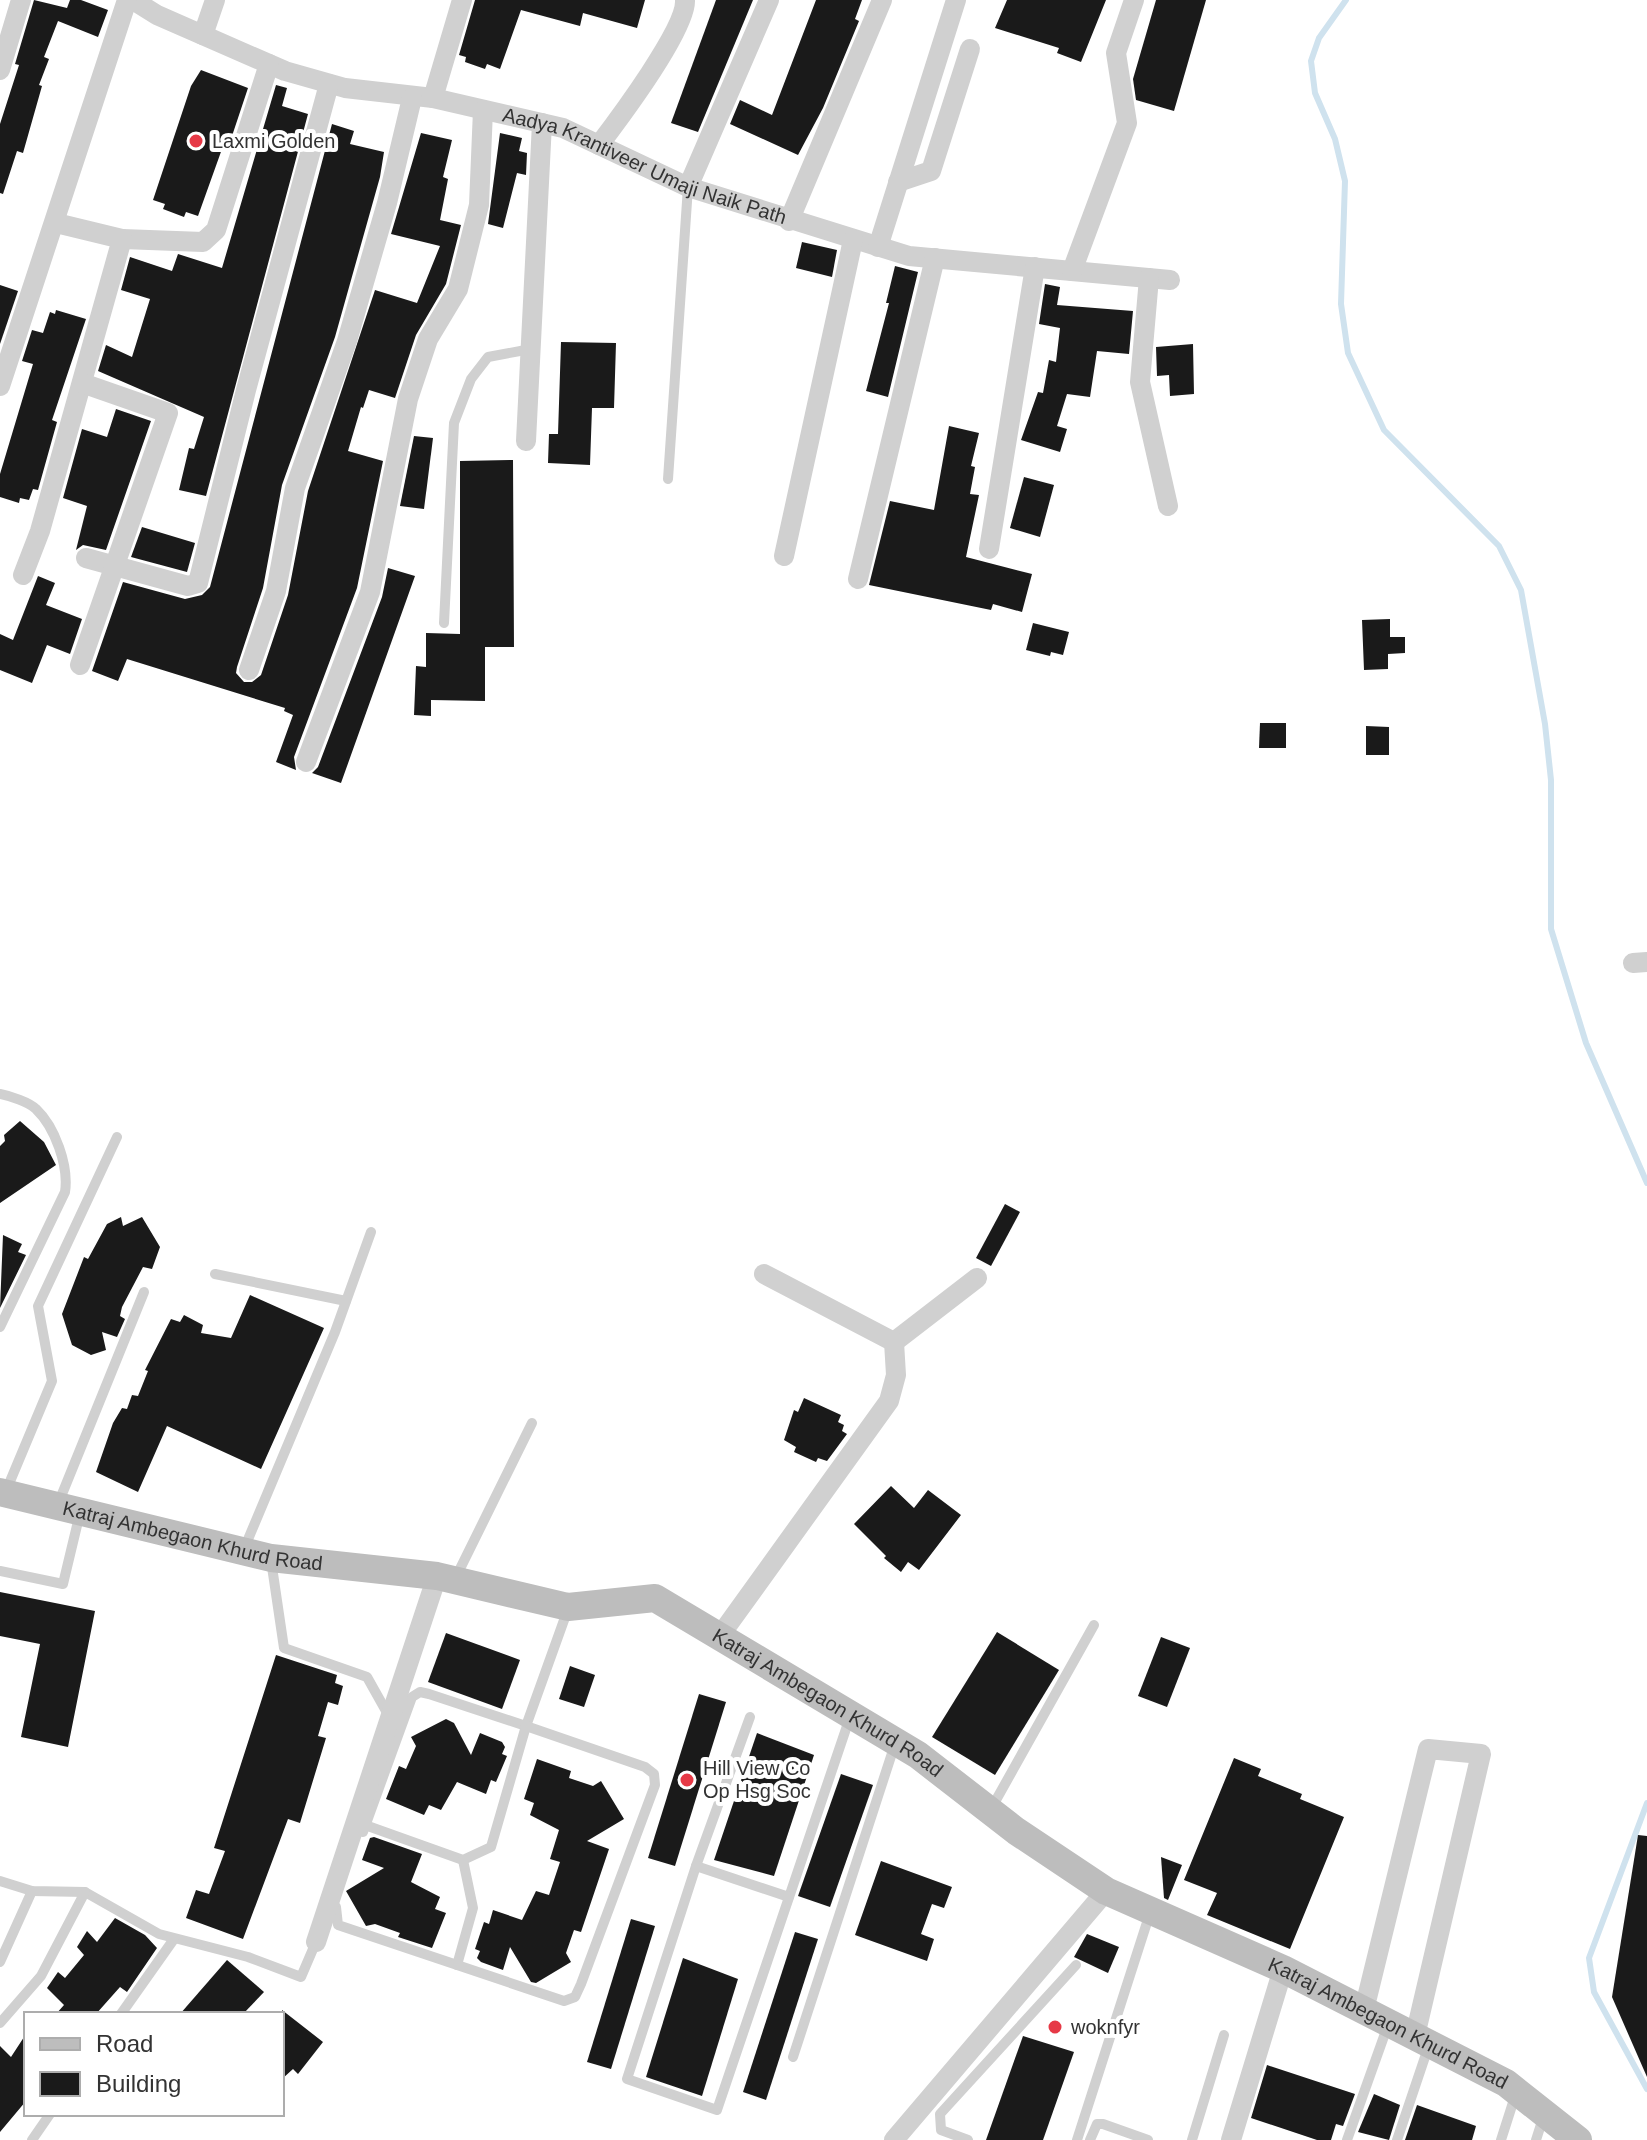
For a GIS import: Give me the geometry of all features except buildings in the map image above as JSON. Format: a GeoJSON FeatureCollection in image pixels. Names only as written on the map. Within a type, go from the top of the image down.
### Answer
{"type":"FeatureCollection","features":[{"type":"Feature","properties":{"kind":"street"},"geometry":{"type":"LineString","coordinates":[[0,70],[21,0]]}},
{"type":"Feature","properties":{"kind":"street"},"geometry":{"type":"LineString","coordinates":[[0,386],[130,0]]}},
{"type":"Feature","properties":{"kind":"street","name":"Aadya Krantiveer Umaji Naik Path"},"geometry":{"type":"LineString","coordinates":[[130,0],[269,64],[329,84],[412,98],[433,98],[563,128],[688,187],[878,247],[935,258],[1159,279],[1140,382],[1168,506]]}},
{"type":"Feature","properties":{"kind":"street"},"geometry":{"type":"LineString","coordinates":[[203,35],[215,0]]}},
{"type":"Feature","properties":{"kind":"street"},"geometry":{"type":"LineString","coordinates":[[433,98],[462,0]]}},
{"type":"Feature","properties":{"kind":"street"},"geometry":{"type":"LineString","coordinates":[[599,145],[635,97],[672,33],[685,0]]}},
{"type":"Feature","properties":{"kind":"street"},"geometry":{"type":"LineString","coordinates":[[688,187],[769,0]]}},
{"type":"Feature","properties":{"kind":"street"},"geometry":{"type":"LineString","coordinates":[[789,221],[882,0]]}},
{"type":"Feature","properties":{"kind":"street"},"geometry":{"type":"LineString","coordinates":[[878,247],[956,0]]}},
{"type":"Feature","properties":{"kind":"street"},"geometry":{"type":"LineString","coordinates":[[1072,271],[1127,123],[1116,53],[1134,0]]}},
{"type":"Feature","properties":{"kind":"street"},"geometry":{"type":"LineString","coordinates":[[898,182],[931,171],[970,49]]}},
{"type":"Feature","properties":{"kind":"street"},"geometry":{"type":"LineString","coordinates":[[56,223],[122,239],[203,242],[216,230],[269,64]]}},
{"type":"Feature","properties":{"kind":"street"},"geometry":{"type":"LineString","coordinates":[[86,558],[188,586],[198,583],[329,84]]}},
{"type":"Feature","properties":{"kind":"street"},"geometry":{"type":"LineString","coordinates":[[249,670],[276,591],[295,488],[347,341],[387,203],[412,98]]}},
{"type":"Feature","properties":{"kind":"street"},"geometry":{"type":"LineString","coordinates":[[306,762],[370,592],[408,399],[428,339],[458,289],[479,205],[483,110]]}},
{"type":"Feature","properties":{"kind":"street"},"geometry":{"type":"LineString","coordinates":[[526,441],[542,123]]}},
{"type":"Feature","properties":{"kind":"street"},"geometry":{"type":"LineString","coordinates":[[23,575],[40,531],[122,239]]}},
{"type":"Feature","properties":{"kind":"street"},"geometry":{"type":"LineString","coordinates":[[784,556],[853,240]]}},
{"type":"Feature","properties":{"kind":"street"},"geometry":{"type":"LineString","coordinates":[[858,579],[935,258]]}},
{"type":"Feature","properties":{"kind":"street"},"geometry":{"type":"LineString","coordinates":[[989,549],[1035,267]]}},
{"type":"Feature","properties":{"kind":"street"},"geometry":{"type":"LineString","coordinates":[[80,665],[168,413],[82,383]]}},
{"type":"Feature","properties":{"kind":"street"},"geometry":{"type":"LineString","coordinates":[[764,1274],[894,1342]]}},
{"type":"Feature","properties":{"kind":"street"},"geometry":{"type":"LineString","coordinates":[[894,1342],[977,1278]]}},
{"type":"Feature","properties":{"kind":"street"},"geometry":{"type":"LineString","coordinates":[[719,1637],[889,1401],[896,1375],[894,1342]]}},
{"type":"Feature","properties":{"kind":"street","name":"Katraj Ambegaon Khurd Road"},"geometry":{"type":"LineString","coordinates":[[2,1492],[271,1558],[446,1578],[568,1607],[655,1598],[896,1742],[1106,1891],[1283,1969],[1377,2016],[1517,2091],[1540,2127],[1578,2140]]}},
{"type":"Feature","properties":{"kind":"street"},"geometry":{"type":"LineString","coordinates":[[316,1942],[391,1719],[446,1578]]}},
{"type":"Feature","properties":{"kind":"street"},"geometry":{"type":"LineString","coordinates":[[1377,2016],[1428,1749],[1481,1754],[1422,2040]]}},
{"type":"Feature","properties":{"kind":"street"},"geometry":{"type":"LineString","coordinates":[[894,2140],[1106,1891]]}},
{"type":"Feature","properties":{"kind":"street"},"geometry":{"type":"LineString","coordinates":[[1231,2140],[1283,1969]]}},
{"type":"Feature","properties":{"kind":"lane"},"geometry":{"type":"LineString","coordinates":[[668,479],[688,187]]}},
{"type":"Feature","properties":{"kind":"lane"},"geometry":{"type":"LineString","coordinates":[[444,623],[454,423],[471,379],[488,357],[531,349]]}},
{"type":"Feature","properties":{"kind":"lane"},"geometry":{"type":"LineString","coordinates":[[0,1094],[36,1108],[63,1154],[68,1173],[65,1192],[0,1327]]}},
{"type":"Feature","properties":{"kind":"lane"},"geometry":{"type":"LineString","coordinates":[[2,1492],[52,1381],[38,1306],[117,1137]]}},
{"type":"Feature","properties":{"kind":"lane"},"geometry":{"type":"LineString","coordinates":[[243,1551],[346,1301],[371,1232]]}},
{"type":"Feature","properties":{"kind":"lane"},"geometry":{"type":"LineString","coordinates":[[215,1274],[346,1301]]}},
{"type":"Feature","properties":{"kind":"lane"},"geometry":{"type":"LineString","coordinates":[[0,1571],[63,1584],[69,1509],[144,1292]]}},
{"type":"Feature","properties":{"kind":"lane"},"geometry":{"type":"LineString","coordinates":[[446,1578],[532,1423]]}},
{"type":"Feature","properties":{"kind":"lane"},"geometry":{"type":"LineString","coordinates":[[271,1558],[284,1648],[367,1677],[391,1719]]}},
{"type":"Feature","properties":{"kind":"lane"},"geometry":{"type":"LineString","coordinates":[[365,1825],[463,1860],[491,1847],[526,1726],[568,1607]]}},
{"type":"Feature","properties":{"kind":"lane"},"geometry":{"type":"LineString","coordinates":[[990,1811],[1094,1625]]}},
{"type":"Feature","properties":{"kind":"lane"},"geometry":{"type":"LineString","coordinates":[[420,1692],[429,1694],[526,1726],[645,1767],[654,1774],[655,1785],[575,1997],[564,2001],[338,1925],[336,1907],[412,1697],[420,1692]]}},
{"type":"Feature","properties":{"kind":"lane"},"geometry":{"type":"LineString","coordinates":[[750,1717],[696,1866],[627,2079],[717,2110],[850,1715]]}},
{"type":"Feature","properties":{"kind":"lane"},"geometry":{"type":"LineString","coordinates":[[793,2057],[896,1742]]}},
{"type":"Feature","properties":{"kind":"lane"},"geometry":{"type":"LineString","coordinates":[[457,1965],[473,1908],[463,1860]]}},
{"type":"Feature","properties":{"kind":"lane"},"geometry":{"type":"LineString","coordinates":[[696,1866],[789,1897]]}},
{"type":"Feature","properties":{"kind":"lane"},"geometry":{"type":"LineString","coordinates":[[0,1881],[32,1891],[85,1892],[174,1939],[248,1957],[301,1977],[316,1942]]}},
{"type":"Feature","properties":{"kind":"lane"},"geometry":{"type":"LineString","coordinates":[[0,1962],[32,1891]]}},
{"type":"Feature","properties":{"kind":"lane"},"geometry":{"type":"LineString","coordinates":[[0,2023],[41,1976],[85,1892]]}},
{"type":"Feature","properties":{"kind":"lane"},"geometry":{"type":"LineString","coordinates":[[1077,2140],[1151,1911]]}},
{"type":"Feature","properties":{"kind":"lane"},"geometry":{"type":"LineString","coordinates":[[122,2012],[174,1939]]}},
{"type":"Feature","properties":{"kind":"lane"},"geometry":{"type":"LineString","coordinates":[[968,2140],[941,2130],[940,2114],[1076,1965]]}},
{"type":"Feature","properties":{"kind":"lane"},"geometry":{"type":"LineString","coordinates":[[1347,2140],[1377,2016]]}},
{"type":"Feature","properties":{"kind":"lane"},"geometry":{"type":"LineString","coordinates":[[1192,2140],[1224,2035]]}},
{"type":"Feature","properties":{"kind":"lane"},"geometry":{"type":"LineString","coordinates":[[1397,2140],[1422,2040]]}},
{"type":"Feature","properties":{"kind":"lane"},"geometry":{"type":"LineString","coordinates":[[1501,2140],[1517,2091]]}},
{"type":"Feature","properties":{"kind":"lane"},"geometry":{"type":"LineString","coordinates":[[32,2140],[49,2116]]}},
{"type":"Feature","properties":{"kind":"lane"},"geometry":{"type":"LineString","coordinates":[[1090,2140],[1097,2124],[1103,2124],[1148,2140]]}},
{"type":"Feature","properties":{"kind":"waterway"},"geometry":{"type":"LineString","coordinates":[[1346,0],[1319,38],[1311,61],[1315,93],[1335,139],[1345,181],[1341,304],[1348,353],[1384,430],[1499,546],[1521,590],[1545,724],[1551,780],[1551,929],[1586,1043],[1647,1183]]}},
{"type":"Feature","properties":{"kind":"waterway"},"geometry":{"type":"LineString","coordinates":[[1647,1803],[1589,1958],[1594,1992],[1647,2089]]}},
{"type":"Feature","properties":{"kind":"place","name":"Laxmi Golden"},"geometry":{"type":"Point","coordinates":[196,141]}},
{"type":"Feature","properties":{"kind":"place","name":"Hill View Co Op Hsg Soc"},"geometry":{"type":"Point","coordinates":[687,1780]}},
{"type":"Feature","properties":{"kind":"place","name":"woknfyr"},"geometry":{"type":"Point","coordinates":[1055,2027]}}]}
